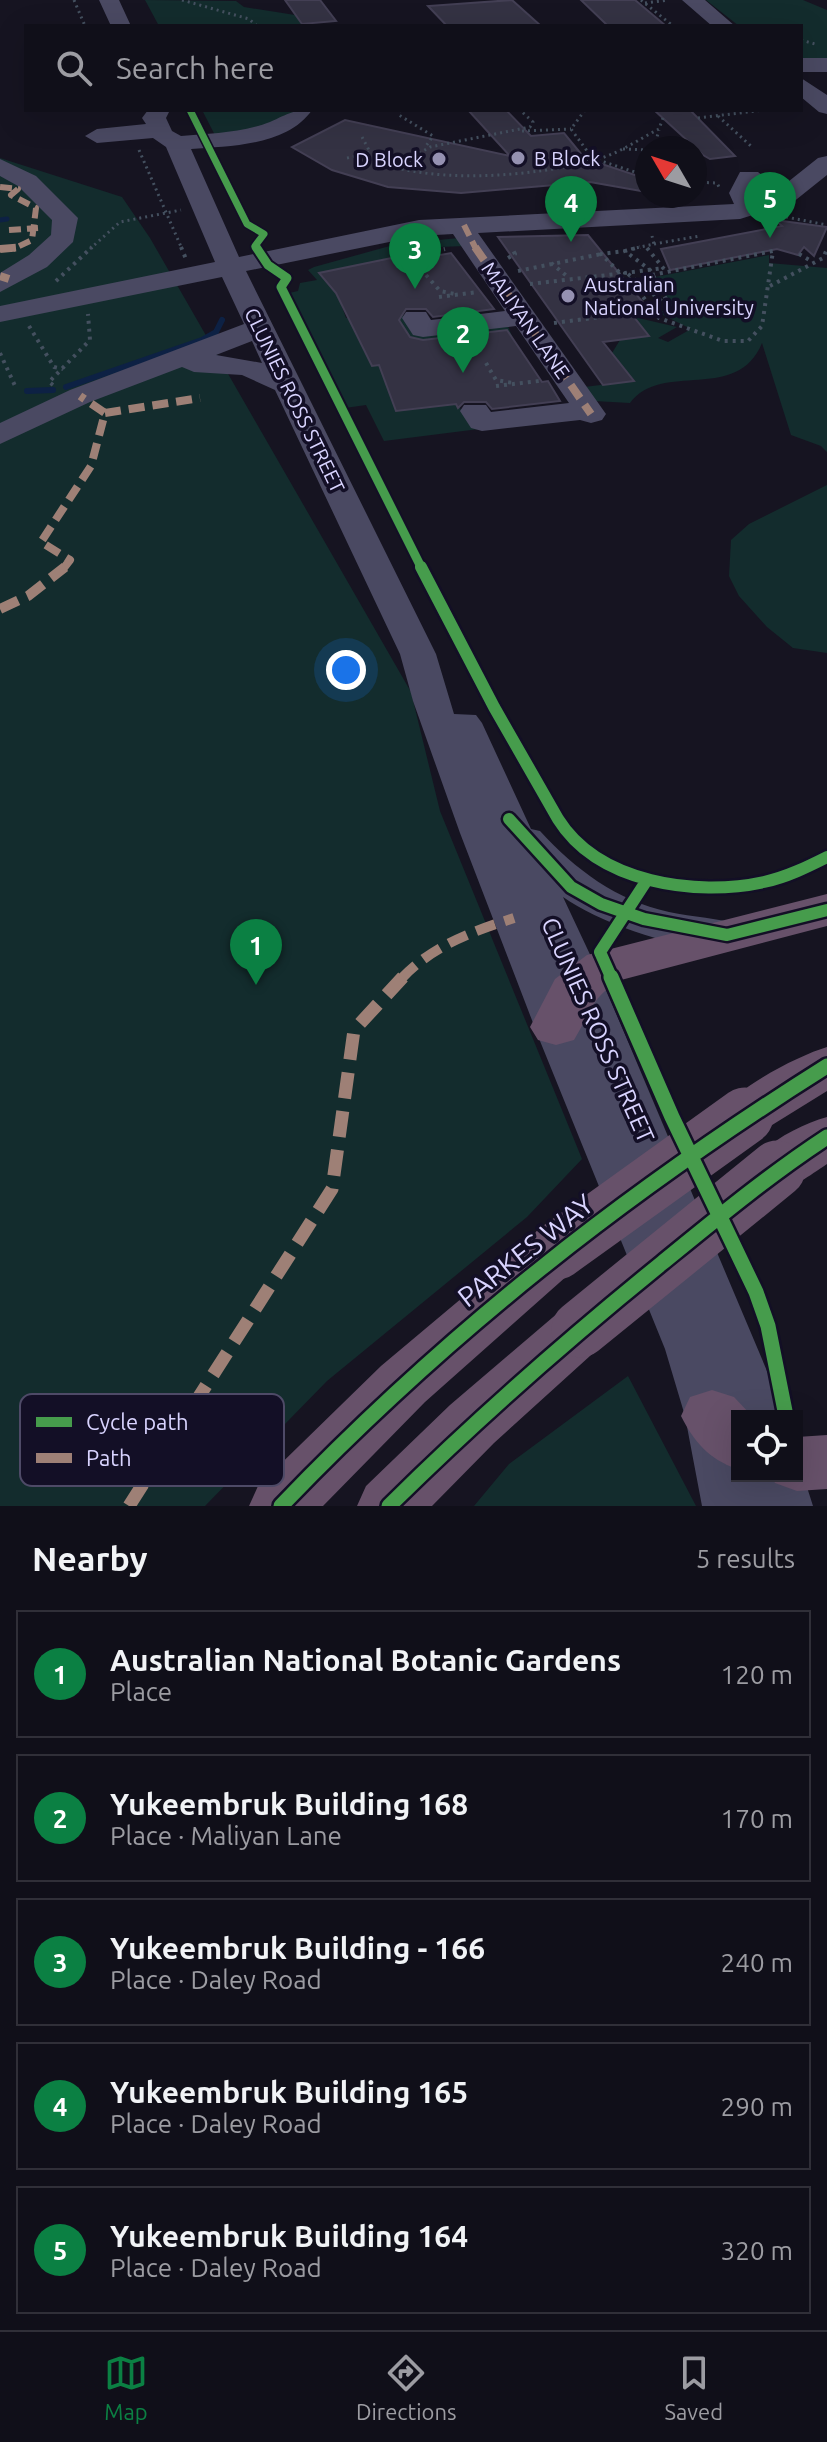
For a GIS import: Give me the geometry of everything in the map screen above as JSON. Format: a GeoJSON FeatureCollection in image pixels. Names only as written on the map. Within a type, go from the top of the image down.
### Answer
{"type":"FeatureCollection","features":[{"type":"Feature","properties":{"kind":"highway"},"geometry":{"type":"LineString","coordinates":[[556,1027],[567,996],[580,980],[605,967],[827,910]]}},
{"type":"Feature","properties":{"kind":"highway","name":"PARKES WAY"},"geometry":{"type":"LineString","coordinates":[[281,1506],[403,1384],[557,1251],[745,1116],[827,1066]]}},
{"type":"Feature","properties":{"kind":"highway"},"geometry":{"type":"LineString","coordinates":[[389,1506],[472,1424],[580,1329],[777,1169],[827,1137]]}},
{"type":"Feature","properties":{"kind":"highway"},"geometry":{"type":"LineString","coordinates":[[803,1464],[827,1462]]}},
{"type":"Feature","properties":{"kind":"street"},"geometry":{"type":"LineString","coordinates":[[109,0],[120,24]]}},
{"type":"Feature","properties":{"kind":"street"},"geometry":{"type":"LineString","coordinates":[[692,0],[722,24]]}},
{"type":"Feature","properties":{"kind":"street"},"geometry":{"type":"LineString","coordinates":[[803,65],[827,65]]}},
{"type":"Feature","properties":{"kind":"street"},"geometry":{"type":"LineString","coordinates":[[803,87],[827,107]]}},
{"type":"Feature","properties":{"kind":"street"},"geometry":{"type":"LineString","coordinates":[[97,136],[132,133],[164,123],[270,130],[294,119],[299,112]]}},
{"type":"Feature","properties":{"kind":"street","name":"CLUNIES ROSS STREET"},"geometry":{"type":"LineString","coordinates":[[164,123],[418,654],[431,701],[556,1027],[691,1349],[731,1417]]}},
{"type":"Feature","properties":{"kind":"street"},"geometry":{"type":"LineString","coordinates":[[6,311],[50,296],[111,292],[365,236],[464,225],[718,215],[729,195],[783,198],[827,163]]}},
{"type":"Feature","properties":{"kind":"street"},"geometry":{"type":"LineString","coordinates":[[0,166],[27,181],[65,218],[64,237],[38,261],[0,284]]}},
{"type":"Feature","properties":{"kind":"street","name":"MALIYAN LANE"},"geometry":{"type":"LineString","coordinates":[[464,225],[478,252],[539,314],[590,412],[482,422],[475,411]]}},
{"type":"Feature","properties":{"kind":"street"},"geometry":{"type":"LineString","coordinates":[[416,318],[423,329],[539,314]]}},
{"type":"Feature","properties":{"kind":"street"},"geometry":{"type":"LineString","coordinates":[[194,363],[263,334]]}},
{"type":"Feature","properties":{"kind":"street"},"geometry":{"type":"LineString","coordinates":[[0,435],[80,396],[263,334]]}},
{"type":"Feature","properties":{"kind":"street"},"geometry":{"type":"LineString","coordinates":[[164,366],[222,362],[253,368],[288,385]]}},
{"type":"Feature","properties":{"kind":"street","name":"CLUNIES ROSS STREET"},"geometry":{"type":"LineString","coordinates":[[418,654],[451,698],[509,819],[545,908],[580,980],[731,1411]]}},
{"type":"Feature","properties":{"kind":"street"},"geometry":{"type":"LineString","coordinates":[[509,819],[571,887],[601,904],[644,919],[727,935]]}},
{"type":"Feature","properties":{"kind":"street"},"geometry":{"type":"LineString","coordinates":[[730,1506],[732,1482]]}},
{"type":"Feature","properties":{"kind":"street"},"geometry":{"type":"LineString","coordinates":[[780,1482],[785,1506]]}},
{"type":"Feature","properties":{"kind":"path"},"geometry":{"type":"LineString","coordinates":[[74,0],[84,24]]}},
{"type":"Feature","properties":{"kind":"path"},"geometry":{"type":"LineString","coordinates":[[182,0],[249,19],[255,24]]}},
{"type":"Feature","properties":{"kind":"path"},"geometry":{"type":"LineString","coordinates":[[643,1],[668,0]]}},
{"type":"Feature","properties":{"kind":"path"},"geometry":{"type":"LineString","coordinates":[[643,1],[671,24]]}},
{"type":"Feature","properties":{"kind":"path"},"geometry":{"type":"LineString","coordinates":[[392,169],[421,150],[433,136],[411,124],[399,115],[400,112]]}},
{"type":"Feature","properties":{"kind":"path"},"geometry":{"type":"LineString","coordinates":[[517,131],[530,127],[533,122],[522,112]]}},
{"type":"Feature","properties":{"kind":"path"},"geometry":{"type":"LineString","coordinates":[[571,129],[584,112]]}},
{"type":"Feature","properties":{"kind":"path"},"geometry":{"type":"LineString","coordinates":[[698,118],[749,112]]}},
{"type":"Feature","properties":{"kind":"path"},"geometry":{"type":"LineString","coordinates":[[718,116],[752,147]]}},
{"type":"Feature","properties":{"kind":"path"},"geometry":{"type":"LineString","coordinates":[[657,136],[660,119],[663,118]]}},
{"type":"Feature","properties":{"kind":"path"},"geometry":{"type":"LineString","coordinates":[[421,150],[468,138],[517,131],[571,129]]}},
{"type":"Feature","properties":{"kind":"path"},"geometry":{"type":"LineString","coordinates":[[571,129],[583,151],[596,160],[635,172]]}},
{"type":"Feature","properties":{"kind":"path"},"geometry":{"type":"LineString","coordinates":[[363,155],[392,169],[468,174],[529,171],[596,160],[659,129]]}},
{"type":"Feature","properties":{"kind":"path"},"geometry":{"type":"LineString","coordinates":[[132,133],[193,274]]}},
{"type":"Feature","properties":{"kind":"path"},"geometry":{"type":"LineString","coordinates":[[347,158],[370,152],[362,137]]}},
{"type":"Feature","properties":{"kind":"path"},"geometry":{"type":"LineString","coordinates":[[622,149],[635,150]]}},
{"type":"Feature","properties":{"kind":"path"},"geometry":{"type":"LineString","coordinates":[[50,296],[108,230],[137,216],[166,212]]}},
{"type":"Feature","properties":{"kind":"path"},"geometry":{"type":"LineString","coordinates":[[789,220],[827,225]]}},
{"type":"Feature","properties":{"kind":"path"},"geometry":{"type":"LineString","coordinates":[[518,278],[518,269],[647,248],[654,244],[651,227]]}},
{"type":"Feature","properties":{"kind":"path"},"geometry":{"type":"LineString","coordinates":[[647,248],[665,270]]}},
{"type":"Feature","properties":{"kind":"path"},"geometry":{"type":"LineString","coordinates":[[405,259],[448,249],[478,252]]}},
{"type":"Feature","properties":{"kind":"path"},"geometry":{"type":"LineString","coordinates":[[769,286],[823,258],[827,249]]}},
{"type":"Feature","properties":{"kind":"path"},"geometry":{"type":"LineString","coordinates":[[625,251],[651,273],[671,308]]}},
{"type":"Feature","properties":{"kind":"path"},"geometry":{"type":"LineString","coordinates":[[565,335],[539,314],[529,283],[651,273],[773,251],[762,326],[748,341],[723,341],[659,318],[631,314]]}},
{"type":"Feature","properties":{"kind":"path"},"geometry":{"type":"LineString","coordinates":[[601,254],[662,305],[671,308]]}},
{"type":"Feature","properties":{"kind":"path"},"geometry":{"type":"LineString","coordinates":[[799,254],[814,262]]}},
{"type":"Feature","properties":{"kind":"path"},"geometry":{"type":"LineString","coordinates":[[551,263],[569,278]]}},
{"type":"Feature","properties":{"kind":"path"},"geometry":{"type":"LineString","coordinates":[[624,273],[659,318]]}},
{"type":"Feature","properties":{"kind":"path"},"geometry":{"type":"LineString","coordinates":[[426,275],[440,291],[454,292],[455,295]]}},
{"type":"Feature","properties":{"kind":"path"},"geometry":{"type":"LineString","coordinates":[[439,297],[485,291]]}},
{"type":"Feature","properties":{"kind":"path"},"geometry":{"type":"LineString","coordinates":[[80,396],[49,382],[90,340],[88,312],[111,292]]}},
{"type":"Feature","properties":{"kind":"path"},"geometry":{"type":"LineString","coordinates":[[539,314],[631,314],[671,308]]}},
{"type":"Feature","properties":{"kind":"path"},"geometry":{"type":"LineString","coordinates":[[6,311],[54,367],[64,369]]}},
{"type":"Feature","properties":{"kind":"path"},"geometry":{"type":"LineString","coordinates":[[631,314],[635,322]]}},
{"type":"Feature","properties":{"kind":"path"},"geometry":{"type":"LineString","coordinates":[[0,353],[16,388]]}},
{"type":"Feature","properties":{"kind":"path"},"geometry":{"type":"LineString","coordinates":[[486,363],[496,380],[514,384]]}},
{"type":"Feature","properties":{"kind":"path"},"geometry":{"type":"LineString","coordinates":[[496,386],[543,380]]}},
{"type":"Feature","properties":{"kind":"green space"},"geometry":{"type":"Polygon","coordinates":[[[145,0],[236,1],[244,7],[295,15],[304,24],[158,24],[145,0]]]}},
{"type":"Feature","properties":{"kind":"green space"},"geometry":{"type":"Polygon","coordinates":[[[706,0],[803,0],[827,10],[827,58],[803,59],[803,24],[736,24],[706,0]]]}},
{"type":"Feature","properties":{"kind":"green space"},"geometry":{"type":"Polygon","coordinates":[[[203,112],[302,112],[218,141],[203,112]]]}},
{"type":"Feature","properties":{"kind":"green space"},"geometry":{"type":"Polygon","coordinates":[[[0,158],[122,197],[150,238],[411,692],[440,811],[582,1159],[527,1217],[327,1381],[284,1425],[284,1394],[20,1394],[20,1486],[225,1486],[205,1506],[0,1506],[0,158]]]}},
{"type":"Feature","properties":{"kind":"green space"},"geometry":{"type":"Polygon","coordinates":[[[459,238],[465,246],[439,247],[404,258],[400,256],[320,273],[379,299],[341,304],[346,318],[401,312],[414,331],[506,322],[512,336],[373,366],[414,361],[390,395],[396,411],[456,404],[479,429],[384,441],[366,405],[345,408],[289,293],[298,291],[300,283],[317,280],[308,270],[314,267],[397,244],[459,238]]]}},
{"type":"Feature","properties":{"kind":"green space"},"geometry":{"type":"Polygon","coordinates":[[[769,255],[769,263],[827,268],[827,452],[821,446],[791,435],[762,343],[750,361],[735,372],[661,384],[644,391],[630,403],[594,401],[584,387],[633,381],[612,353],[620,340],[648,336],[634,317],[677,327],[658,338],[668,342],[691,329],[657,312],[673,309],[655,277],[769,255]]]}},
{"type":"Feature","properties":{"kind":"green space"},"geometry":{"type":"Polygon","coordinates":[[[827,485],[827,653],[793,648],[767,627],[739,596],[729,576],[731,540],[749,524],[827,485]]]}},
{"type":"Feature","properties":{"kind":"green space"},"geometry":{"type":"Polygon","coordinates":[[[628,1376],[696,1506],[474,1506],[509,1464],[628,1376]]]}},
{"type":"Feature","properties":{"kind":"building"},"geometry":{"type":"Polygon","coordinates":[[[285,0],[320,0],[336,21],[302,24],[285,0]]]}},
{"type":"Feature","properties":{"kind":"building"},"geometry":{"type":"Polygon","coordinates":[[[512,0],[539,24],[445,24],[428,6],[512,0]]]}},
{"type":"Feature","properties":{"kind":"building"},"geometry":{"type":"Polygon","coordinates":[[[581,0],[635,0],[664,24],[606,24],[581,0]]]}},
{"type":"Feature","properties":{"kind":"building"},"geometry":{"type":"Polygon","coordinates":[[[470,112],[508,112],[531,136],[564,133],[591,166],[599,163],[635,175],[635,190],[590,182],[461,193],[388,187],[332,170],[292,147],[345,120],[510,156],[470,112]]]}},
{"type":"Feature","properties":{"kind":"building"},"geometry":{"type":"Polygon","coordinates":[[[656,112],[692,112],[735,156],[707,157],[707,136],[682,136],[656,112]]]}},
{"type":"Feature","properties":{"kind":"building"},"geometry":{"type":"Polygon","coordinates":[[[775,220],[827,227],[814,256],[804,247],[798,255],[777,249],[670,270],[661,249],[782,226],[775,220]]]}},
{"type":"Feature","properties":{"kind":"building"},"geometry":{"type":"Polygon","coordinates":[[[588,235],[645,305],[629,307],[649,336],[603,342],[634,381],[603,385],[498,237],[588,235]]]}},
{"type":"Feature","properties":{"kind":"building"},"geometry":{"type":"Polygon","coordinates":[[[451,253],[494,309],[433,317],[426,309],[406,309],[399,320],[410,337],[423,340],[507,330],[542,382],[548,381],[560,401],[492,409],[486,402],[464,402],[458,408],[456,404],[396,411],[379,365],[372,366],[336,293],[319,273],[401,256],[407,261],[451,253]]]}},
{"type":"Feature","properties":{"kind":"waterway"},"geometry":{"type":"LineString","coordinates":[[0,220],[7,219]]}},
{"type":"Feature","properties":{"kind":"waterway"},"geometry":{"type":"LineString","coordinates":[[66,387],[202,340],[216,332],[222,320]]}},
{"type":"Feature","properties":{"kind":"waterway"},"geometry":{"type":"LineString","coordinates":[[27,391],[53,390]]}},
{"type":"Feature","properties":{"kind":"marked path"},"geometry":{"type":"LineString","coordinates":[[0,187],[18,189],[11,195],[36,208],[34,234],[28,245],[0,249]]}},
{"type":"Feature","properties":{"kind":"marked path"},"geometry":{"type":"LineString","coordinates":[[464,225],[466,235],[591,414]]}},
{"type":"Feature","properties":{"kind":"marked path"},"geometry":{"type":"LineString","coordinates":[[9,230],[38,228]]}},
{"type":"Feature","properties":{"kind":"marked path"},"geometry":{"type":"LineString","coordinates":[[0,276],[9,279]]}},
{"type":"Feature","properties":{"kind":"marked path"},"geometry":{"type":"LineString","coordinates":[[0,609],[38,589],[70,560],[41,542],[91,466],[102,432],[105,413],[80,396]]}},
{"type":"Feature","properties":{"kind":"marked path"},"geometry":{"type":"LineString","coordinates":[[105,413],[200,398]]}},
{"type":"Feature","properties":{"kind":"marked path"},"geometry":{"type":"LineString","coordinates":[[199,1394],[332,1189],[354,1030],[417,962],[462,935],[514,918]]}},
{"type":"Feature","properties":{"kind":"marked path"},"geometry":{"type":"LineString","coordinates":[[129,1506],[142,1486]]}},
{"type":"Feature","properties":{"kind":"cycle path"},"geometry":{"type":"LineString","coordinates":[[191,112],[247,224],[264,234],[255,246],[268,265],[287,278],[281,287],[426,575],[494,707],[568,833],[594,855],[624,871],[658,882],[693,887],[729,887],[764,882],[797,872],[827,857]]}},
{"type":"Feature","properties":{"kind":"cycle path"},"geometry":{"type":"LineString","coordinates":[[509,819],[571,887],[601,904],[644,919],[727,935],[827,910]]}},
{"type":"Feature","properties":{"kind":"cycle path"},"geometry":{"type":"LineString","coordinates":[[647,880],[600,952],[672,1117],[756,1292],[768,1326],[785,1410]]}},
{"type":"Feature","properties":{"kind":"cycle path"},"geometry":{"type":"LineString","coordinates":[[281,1506],[405,1381],[539,1267],[680,1162],[827,1066]]}},
{"type":"Feature","properties":{"kind":"cycle path"},"geometry":{"type":"LineString","coordinates":[[389,1506],[490,1410],[595,1318],[745,1195],[827,1137]]}},
{"type":"Feature","properties":{"kind":"place","name":"B Block"},"geometry":{"type":"Point","coordinates":[518,158]}},
{"type":"Feature","properties":{"kind":"place","name":"D Block"},"geometry":{"type":"Point","coordinates":[439,159]}},
{"type":"Feature","properties":{"kind":"place","name":"Yukeembruk Building 164"},"geometry":{"type":"Point","coordinates":[770,238]}},
{"type":"Feature","properties":{"kind":"place","name":"Yukeembruk Building 165"},"geometry":{"type":"Point","coordinates":[571,242]}},
{"type":"Feature","properties":{"kind":"place","name":"Yukeembruk Building - 166"},"geometry":{"type":"Point","coordinates":[415,289]}},
{"type":"Feature","properties":{"kind":"place","name":"Australian National University"},"geometry":{"type":"Point","coordinates":[568,296]}},
{"type":"Feature","properties":{"kind":"place","name":"Yukeembruk Building 168"},"geometry":{"type":"Point","coordinates":[463,373]}},
{"type":"Feature","properties":{"kind":"place","name":"Australian National Botanic Gardens"},"geometry":{"type":"Point","coordinates":[256,985]}}]}
